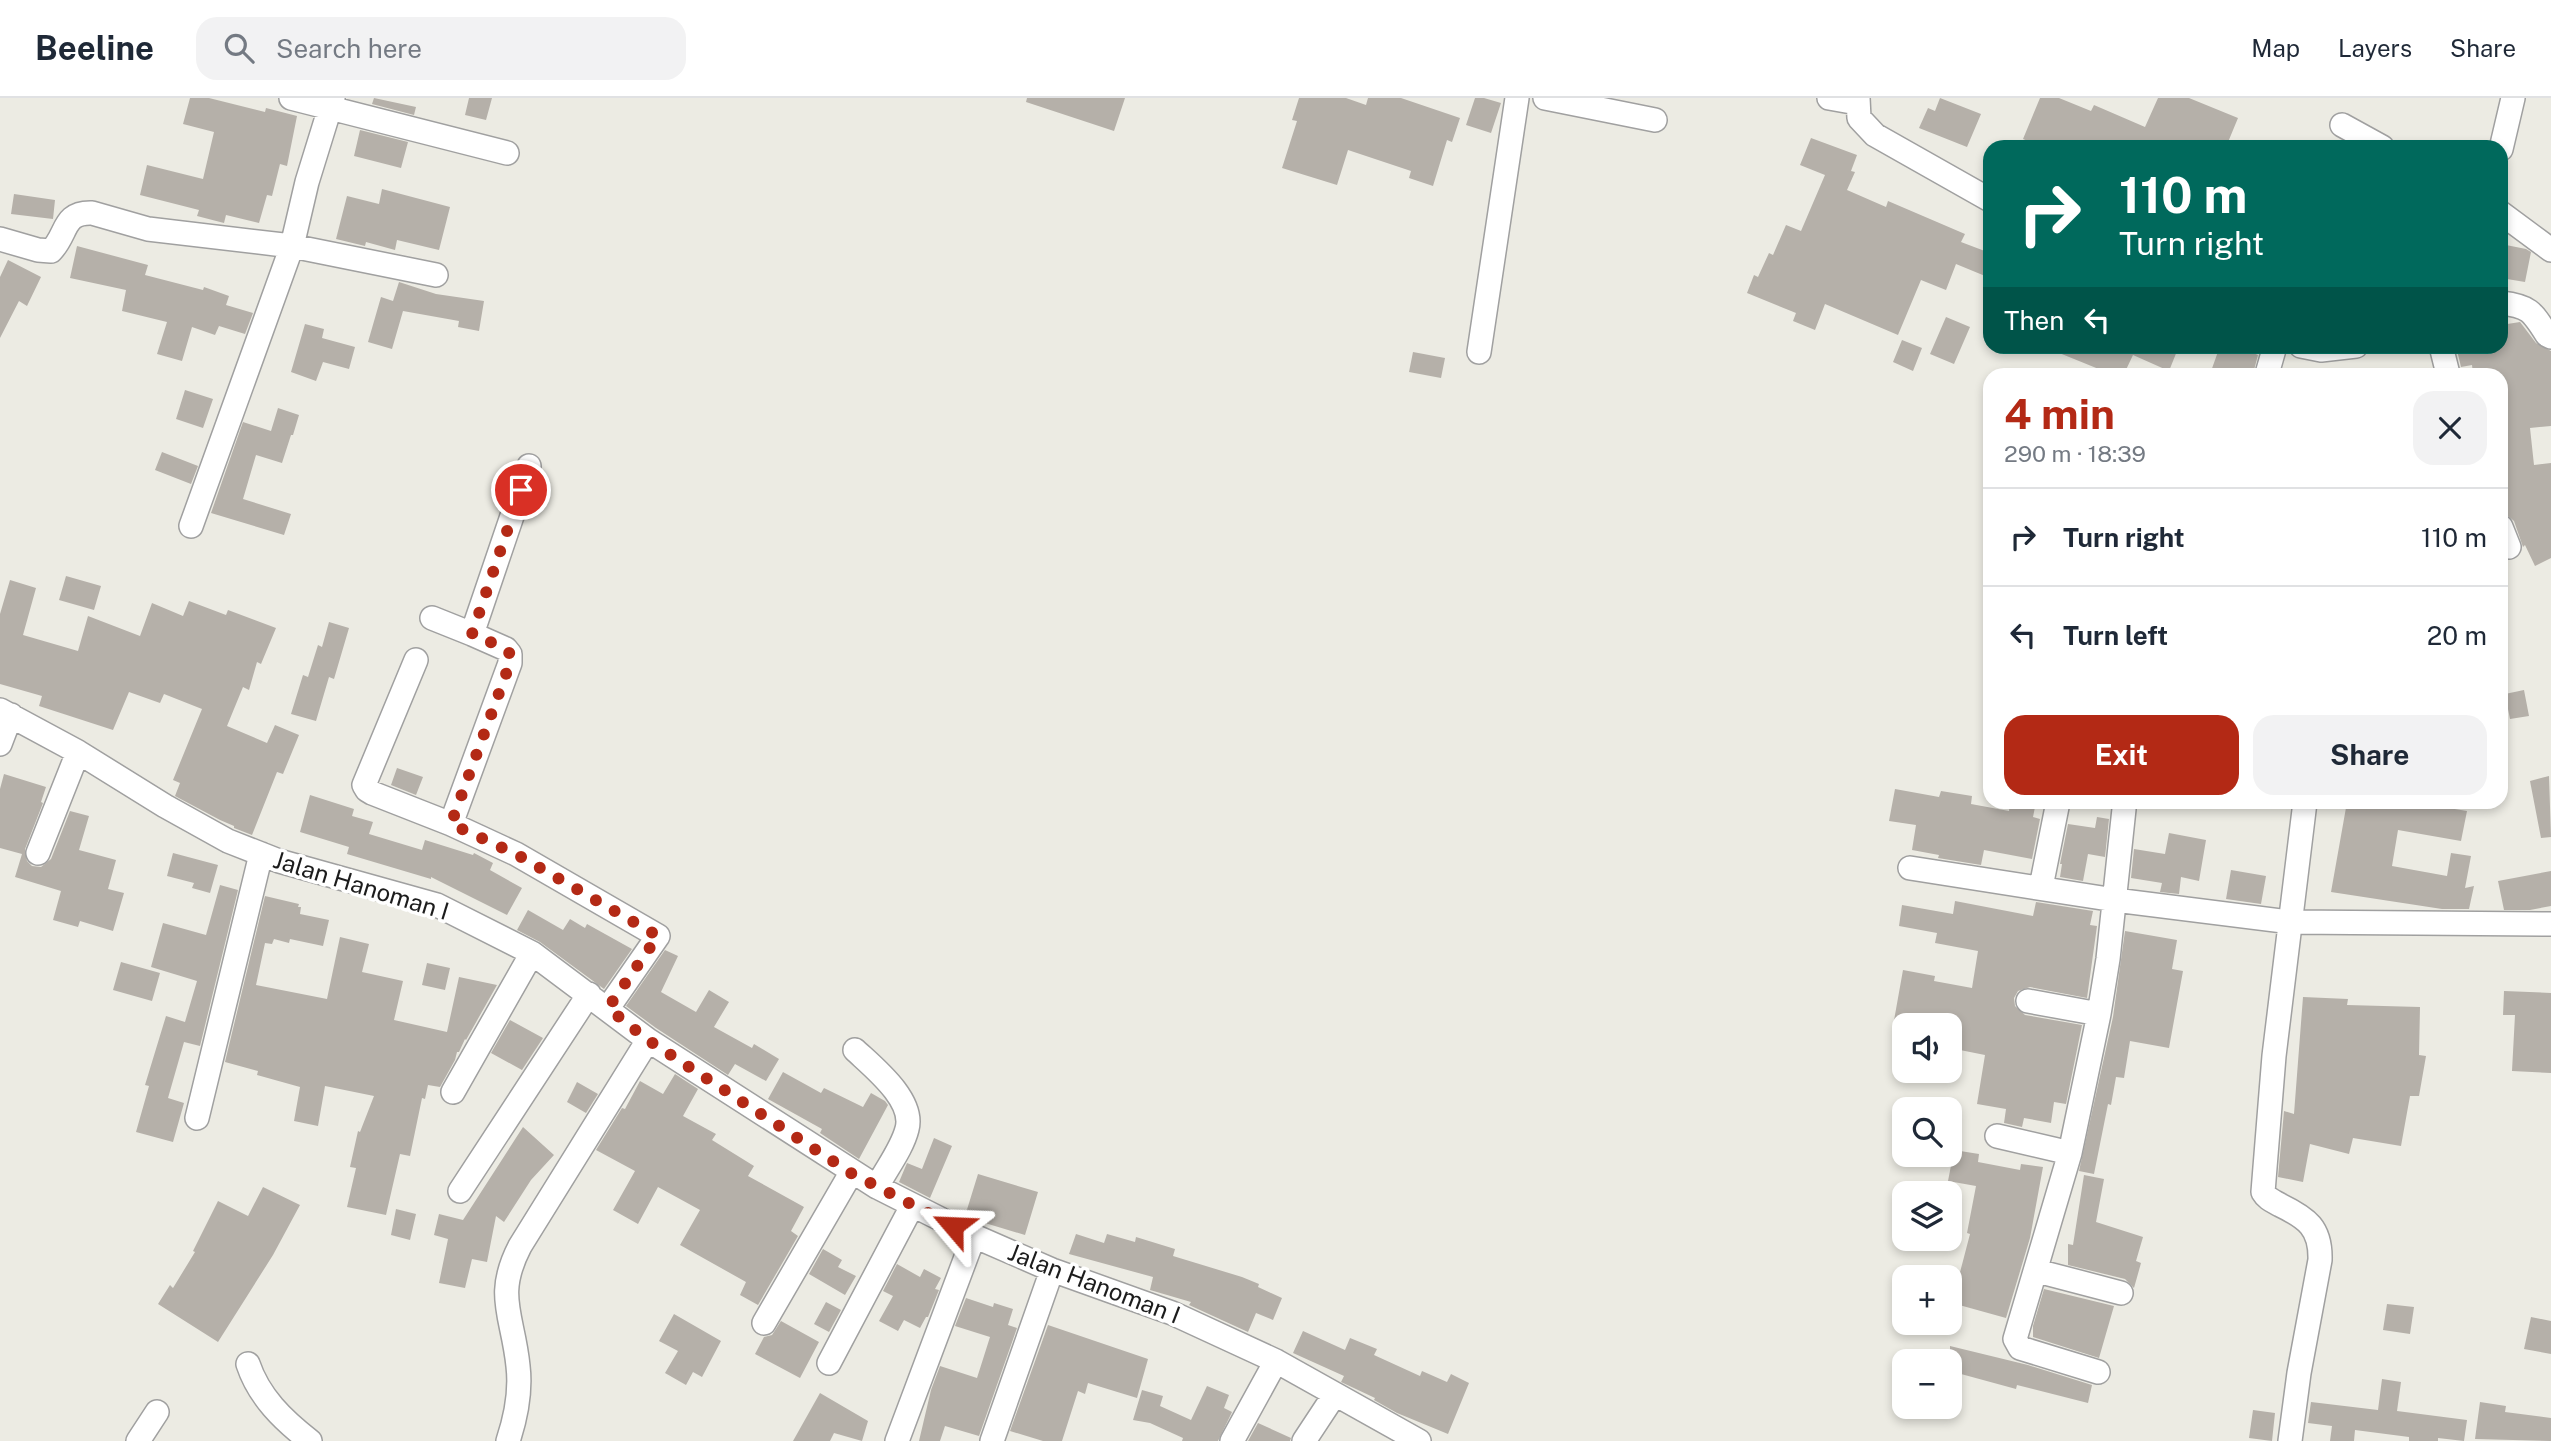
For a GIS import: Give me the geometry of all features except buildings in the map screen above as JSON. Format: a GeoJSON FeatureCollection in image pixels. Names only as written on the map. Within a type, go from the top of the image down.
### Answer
{"type":"FeatureCollection","features":[{"type":"Feature","properties":{"kind":"street"},"geometry":{"type":"LineString","coordinates":[[291,98],[332,103],[506,153]]}},
{"type":"Feature","properties":{"kind":"street"},"geometry":{"type":"LineString","coordinates":[[1479,352],[1517,98]]}},
{"type":"Feature","properties":{"kind":"street"},"geometry":{"type":"LineString","coordinates":[[1545,98],[1655,120]]}},
{"type":"Feature","properties":{"kind":"street"},"geometry":{"type":"LineString","coordinates":[[1829,98],[1857,100],[1859,118],[1875,135],[1983,196]]}},
{"type":"Feature","properties":{"kind":"street"},"geometry":{"type":"LineString","coordinates":[[2503,140],[2513,98]]}},
{"type":"Feature","properties":{"kind":"street"},"geometry":{"type":"LineString","coordinates":[[191,526],[292,246],[307,182],[332,103]]}},
{"type":"Feature","properties":{"kind":"street"},"geometry":{"type":"LineString","coordinates":[[2342,125],[2369,140]]}},
{"type":"Feature","properties":{"kind":"street"},"geometry":{"type":"LineString","coordinates":[[0,239],[38,250],[51,250],[72,217],[92,213],[148,229],[292,246],[436,275]]}},
{"type":"Feature","properties":{"kind":"street"},"geometry":{"type":"LineString","coordinates":[[2508,218],[2551,250]]}},
{"type":"Feature","properties":{"kind":"street"},"geometry":{"type":"LineString","coordinates":[[2508,304],[2528,309],[2551,337]]}},
{"type":"Feature","properties":{"kind":"street"},"geometry":{"type":"LineString","coordinates":[[472,634],[529,466]]}},
{"type":"Feature","properties":{"kind":"street"},"geometry":{"type":"LineString","coordinates":[[432,618],[506,649],[510,654],[510,663],[451,824]]}},
{"type":"Feature","properties":{"kind":"street"},"geometry":{"type":"LineString","coordinates":[[416,660],[363,785],[372,793],[451,824],[516,854],[658,936],[608,1008]]}},
{"type":"Feature","properties":{"kind":"street"},"geometry":{"type":"LineString","coordinates":[[0,744],[6,712]]}},
{"type":"Feature","properties":{"kind":"street","name":"Jalan Hanoman I"},"geometry":{"type":"LineString","coordinates":[[6,712],[228,841],[261,854],[437,905],[532,953],[648,1040],[851,1173],[974,1236],[1052,1270],[1172,1313],[1276,1361],[1412,1439]]}},
{"type":"Feature","properties":{"kind":"street"},"geometry":{"type":"LineString","coordinates":[[38,853],[78,752]]}},
{"type":"Feature","properties":{"kind":"street"},"geometry":{"type":"LineString","coordinates":[[2041,887],[2057,809]]}},
{"type":"Feature","properties":{"kind":"street"},"geometry":{"type":"LineString","coordinates":[[2098,1372],[2020,1348],[2015,1339],[2070,1153],[2099,1014],[2124,809]]}},
{"type":"Feature","properties":{"kind":"street"},"geometry":{"type":"LineString","coordinates":[[2290,1441],[2320,1244],[2316,1232],[2298,1213],[2268,1198],[2263,1192],[2274,1056],[2304,809]]}},
{"type":"Feature","properties":{"kind":"street"},"geometry":{"type":"LineString","coordinates":[[197,1118],[261,854]]}},
{"type":"Feature","properties":{"kind":"street"},"geometry":{"type":"LineString","coordinates":[[1910,868],[2115,900],[2290,922],[2551,924]]}},
{"type":"Feature","properties":{"kind":"street"},"geometry":{"type":"LineString","coordinates":[[453,1092],[532,953]]}},
{"type":"Feature","properties":{"kind":"street"},"geometry":{"type":"LineString","coordinates":[[460,1191],[589,994]]}},
{"type":"Feature","properties":{"kind":"street"},"geometry":{"type":"LineString","coordinates":[[2028,1001],[2099,1014]]}},
{"type":"Feature","properties":{"kind":"street"},"geometry":{"type":"LineString","coordinates":[[508,1441],[515,1418],[519,1370],[507,1310],[505,1287],[509,1267],[648,1040]]}},
{"type":"Feature","properties":{"kind":"street"},"geometry":{"type":"LineString","coordinates":[[855,1050],[888,1080],[908,1116],[906,1132],[877,1187]]}},
{"type":"Feature","properties":{"kind":"street"},"geometry":{"type":"LineString","coordinates":[[1997,1136],[2070,1153]]}},
{"type":"Feature","properties":{"kind":"street"},"geometry":{"type":"LineString","coordinates":[[764,1323],[851,1173]]}},
{"type":"Feature","properties":{"kind":"street"},"geometry":{"type":"LineString","coordinates":[[829,1363],[912,1206]]}},
{"type":"Feature","properties":{"kind":"street"},"geometry":{"type":"LineString","coordinates":[[897,1441],[974,1236]]}},
{"type":"Feature","properties":{"kind":"street"},"geometry":{"type":"LineString","coordinates":[[992,1441],[1052,1270]]}},
{"type":"Feature","properties":{"kind":"street"},"geometry":{"type":"LineString","coordinates":[[2037,1271],[2121,1293]]}},
{"type":"Feature","properties":{"kind":"street"},"geometry":{"type":"LineString","coordinates":[[1232,1441],[1276,1361]]}},
{"type":"Feature","properties":{"kind":"street"},"geometry":{"type":"LineString","coordinates":[[248,1364],[259,1389],[276,1411],[310,1441]]}},
{"type":"Feature","properties":{"kind":"street"},"geometry":{"type":"LineString","coordinates":[[1304,1441],[1335,1394]]}},
{"type":"Feature","properties":{"kind":"street"},"geometry":{"type":"LineString","coordinates":[[138,1441],[157,1412]]}},
{"type":"Feature","properties":{"kind":"route"},"geometry":{"type":"LineString","coordinates":[[521,490],[472,634],[506,649],[510,654],[510,663],[451,824],[516,854],[658,936],[608,1008],[648,1040],[851,1173],[953,1226]]}}]}
